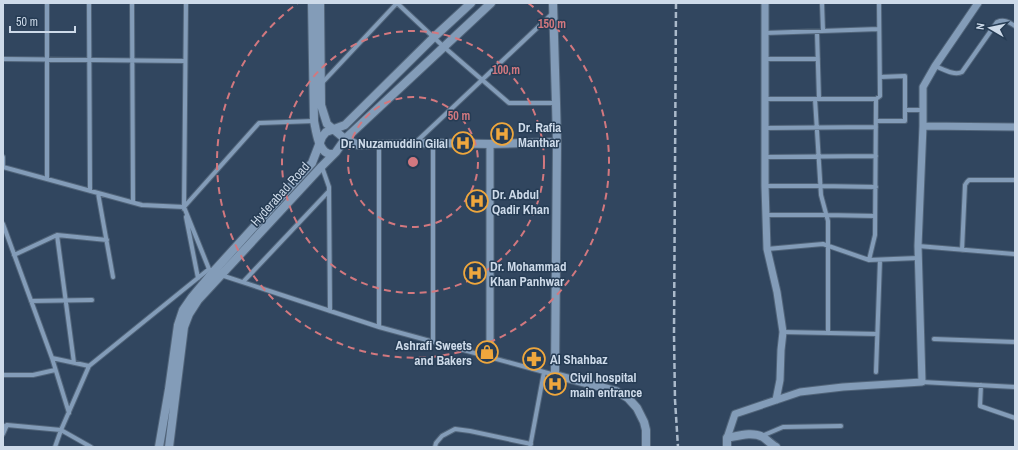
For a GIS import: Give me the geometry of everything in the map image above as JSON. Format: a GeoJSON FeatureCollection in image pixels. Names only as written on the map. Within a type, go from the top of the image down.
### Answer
{"type":"FeatureCollection","features":[{"type":"Feature","properties":{"kind":"main road"},"geometry":{"type":"LineString","coordinates":[[312,3],[314,121],[316,133],[322,149],[327,154],[333,154]]}},
{"type":"Feature","properties":{"kind":"main road"},"geometry":{"type":"LineString","coordinates":[[320,3],[321,105],[327,124],[345,139],[358,144],[490,144],[557,142]]}},
{"type":"Feature","properties":{"kind":"main road","name":"Hyderabad Road"},"geometry":{"type":"LineString","coordinates":[[159,447],[178,325],[182,310],[211,271],[312,163],[319,143],[326,132],[345,125],[471,3]]}},
{"type":"Feature","properties":{"kind":"main road","name":"Hyderabad Road"},"geometry":{"type":"LineString","coordinates":[[169,447],[184,328],[189,314],[198,300],[336,152],[345,139],[491,3]]}},
{"type":"Feature","properties":{"kind":"main road"},"geometry":{"type":"LineString","coordinates":[[553,3],[557,142],[555,375],[616,391],[628,398],[637,408],[644,422],[646,430],[646,447]]}},
{"type":"Feature","properties":{"kind":"main road"},"geometry":{"type":"LineString","coordinates":[[727,447],[728,438],[749,434],[762,436],[776,447]]}},
{"type":"Feature","properties":{"kind":"street"},"geometry":{"type":"LineString","coordinates":[[47,3],[47,179]]}},
{"type":"Feature","properties":{"kind":"street"},"geometry":{"type":"LineString","coordinates":[[89,3],[90,191]]}},
{"type":"Feature","properties":{"kind":"street"},"geometry":{"type":"LineString","coordinates":[[132,3],[133,202]]}},
{"type":"Feature","properties":{"kind":"street"},"geometry":{"type":"LineString","coordinates":[[186,3],[184,207],[198,278]]}},
{"type":"Feature","properties":{"kind":"street"},"geometry":{"type":"LineString","coordinates":[[321,85],[397,3],[444,47],[509,103],[556,103]]}},
{"type":"Feature","properties":{"kind":"street"},"geometry":{"type":"LineString","coordinates":[[765,3],[765,186],[767,249],[777,292],[783,332],[780,380],[776,400]]}},
{"type":"Feature","properties":{"kind":"street"},"geometry":{"type":"LineString","coordinates":[[822,3],[823,31]]}},
{"type":"Feature","properties":{"kind":"street"},"geometry":{"type":"LineString","coordinates":[[869,260],[875,235],[876,100],[880,96],[879,3]]}},
{"type":"Feature","properties":{"kind":"street"},"geometry":{"type":"LineString","coordinates":[[922,382],[918,246],[924,126],[923,87],[935,66],[978,3]]}},
{"type":"Feature","properties":{"kind":"street"},"geometry":{"type":"LineString","coordinates":[[414,144],[553,13]]}},
{"type":"Feature","properties":{"kind":"street"},"geometry":{"type":"LineString","coordinates":[[935,66],[954,74],[959,74],[962,72],[997,22],[1002,20],[1007,21],[1015,26]]}},
{"type":"Feature","properties":{"kind":"street"},"geometry":{"type":"LineString","coordinates":[[765,34],[879,29]]}},
{"type":"Feature","properties":{"kind":"street"},"geometry":{"type":"LineString","coordinates":[[817,32],[818,156],[821,195],[828,221],[828,333]]}},
{"type":"Feature","properties":{"kind":"street"},"geometry":{"type":"LineString","coordinates":[[765,59],[818,59]]}},
{"type":"Feature","properties":{"kind":"street"},"geometry":{"type":"LineString","coordinates":[[3,60],[185,61]]}},
{"type":"Feature","properties":{"kind":"street"},"geometry":{"type":"LineString","coordinates":[[876,121],[905,121],[905,76],[880,77]]}},
{"type":"Feature","properties":{"kind":"street"},"geometry":{"type":"LineString","coordinates":[[765,99],[876,100]]}},
{"type":"Feature","properties":{"kind":"street"},"geometry":{"type":"LineString","coordinates":[[905,110],[923,110]]}},
{"type":"Feature","properties":{"kind":"street"},"geometry":{"type":"LineString","coordinates":[[184,207],[260,123],[314,121]]}},
{"type":"Feature","properties":{"kind":"street"},"geometry":{"type":"LineString","coordinates":[[924,126],[1015,127]]}},
{"type":"Feature","properties":{"kind":"street"},"geometry":{"type":"LineString","coordinates":[[765,128],[876,127]]}},
{"type":"Feature","properties":{"kind":"street"},"geometry":{"type":"LineString","coordinates":[[432,341],[433,143]]}},
{"type":"Feature","properties":{"kind":"street"},"geometry":{"type":"LineString","coordinates":[[379,144],[379,327]]}},
{"type":"Feature","properties":{"kind":"street"},"geometry":{"type":"LineString","coordinates":[[490,144],[490,357]]}},
{"type":"Feature","properties":{"kind":"street"},"geometry":{"type":"LineString","coordinates":[[765,157],[876,156]]}},
{"type":"Feature","properties":{"kind":"street"},"geometry":{"type":"LineString","coordinates":[[3,157],[3,167],[142,205],[184,207]]}},
{"type":"Feature","properties":{"kind":"street"},"geometry":{"type":"LineString","coordinates":[[322,166],[329,192],[330,311]]}},
{"type":"Feature","properties":{"kind":"street"},"geometry":{"type":"LineString","coordinates":[[962,250],[966,182],[969,180],[1015,180]]}},
{"type":"Feature","properties":{"kind":"street"},"geometry":{"type":"LineString","coordinates":[[765,186],[876,187]]}},
{"type":"Feature","properties":{"kind":"street"},"geometry":{"type":"LineString","coordinates":[[243,282],[329,192]]}},
{"type":"Feature","properties":{"kind":"street"},"geometry":{"type":"LineString","coordinates":[[98,193],[113,277]]}},
{"type":"Feature","properties":{"kind":"street"},"geometry":{"type":"LineString","coordinates":[[184,207],[211,271],[222,276],[379,327],[555,375]]}},
{"type":"Feature","properties":{"kind":"street"},"geometry":{"type":"LineString","coordinates":[[766,215],[875,216]]}},
{"type":"Feature","properties":{"kind":"street"},"geometry":{"type":"LineString","coordinates":[[3,224],[52,358],[69,413]]}},
{"type":"Feature","properties":{"kind":"street"},"geometry":{"type":"LineString","coordinates":[[14,255],[57,234],[106,240]]}},
{"type":"Feature","properties":{"kind":"street"},"geometry":{"type":"LineString","coordinates":[[57,234],[74,363]]}},
{"type":"Feature","properties":{"kind":"street"},"geometry":{"type":"LineString","coordinates":[[3,241],[8,239]]}},
{"type":"Feature","properties":{"kind":"street"},"geometry":{"type":"LineString","coordinates":[[767,249],[823,244],[869,260],[918,258]]}},
{"type":"Feature","properties":{"kind":"street"},"geometry":{"type":"LineString","coordinates":[[918,246],[1014,254]]}},
{"type":"Feature","properties":{"kind":"street"},"geometry":{"type":"LineString","coordinates":[[876,372],[880,260]]}},
{"type":"Feature","properties":{"kind":"street"},"geometry":{"type":"LineString","coordinates":[[55,447],[89,366],[198,278],[211,271]]}},
{"type":"Feature","properties":{"kind":"street"},"geometry":{"type":"LineString","coordinates":[[31,301],[92,300]]}},
{"type":"Feature","properties":{"kind":"street"},"geometry":{"type":"LineString","coordinates":[[783,332],[877,334]]}},
{"type":"Feature","properties":{"kind":"street"},"geometry":{"type":"LineString","coordinates":[[934,339],[1015,342]]}},
{"type":"Feature","properties":{"kind":"street"},"geometry":{"type":"LineString","coordinates":[[52,358],[89,366]]}},
{"type":"Feature","properties":{"kind":"street"},"geometry":{"type":"LineString","coordinates":[[3,375],[33,375],[55,370]]}},
{"type":"Feature","properties":{"kind":"street"},"geometry":{"type":"LineString","coordinates":[[435,447],[436,443],[442,436],[455,429],[470,431],[530,446],[544,372]]}},
{"type":"Feature","properties":{"kind":"street"},"geometry":{"type":"LineString","coordinates":[[728,438],[735,414],[800,392],[843,387],[922,382],[1015,387]]}},
{"type":"Feature","properties":{"kind":"street"},"geometry":{"type":"LineString","coordinates":[[981,385],[980,406],[1015,418]]}},
{"type":"Feature","properties":{"kind":"street"},"geometry":{"type":"LineString","coordinates":[[3,434],[5,426],[62,430],[91,447]]}},
{"type":"Feature","properties":{"kind":"street"},"geometry":{"type":"LineString","coordinates":[[762,436],[783,427],[841,426]]}},
{"type":"Feature","properties":{"kind":"railway"},"geometry":{"type":"LineString","coordinates":[[676,3],[674,334],[675,400],[678,447]]}},
{"type":"Feature","properties":{"kind":"place","name":"Dr. Rafia Manthar"},"geometry":{"type":"Point","coordinates":[502,134]}},
{"type":"Feature","properties":{"kind":"place","name":"Dr. Nuzamuddin Gilal"},"geometry":{"type":"Point","coordinates":[463,143]}},
{"type":"Feature","properties":{"kind":"place","name":"Dr. Abdul Qadir Khan"},"geometry":{"type":"Point","coordinates":[477,201]}},
{"type":"Feature","properties":{"kind":"place","name":"Dr. Mohammad Khan Panhwar"},"geometry":{"type":"Point","coordinates":[475,273]}},
{"type":"Feature","properties":{"kind":"place","name":"Ashrafi Sweets and Bakers"},"geometry":{"type":"Point","coordinates":[487,352]}},
{"type":"Feature","properties":{"kind":"place","name":"Al Shahbaz"},"geometry":{"type":"Point","coordinates":[534,359]}},
{"type":"Feature","properties":{"kind":"place","name":"Civil hospital main entrance"},"geometry":{"type":"Point","coordinates":[555,384]}}]}
